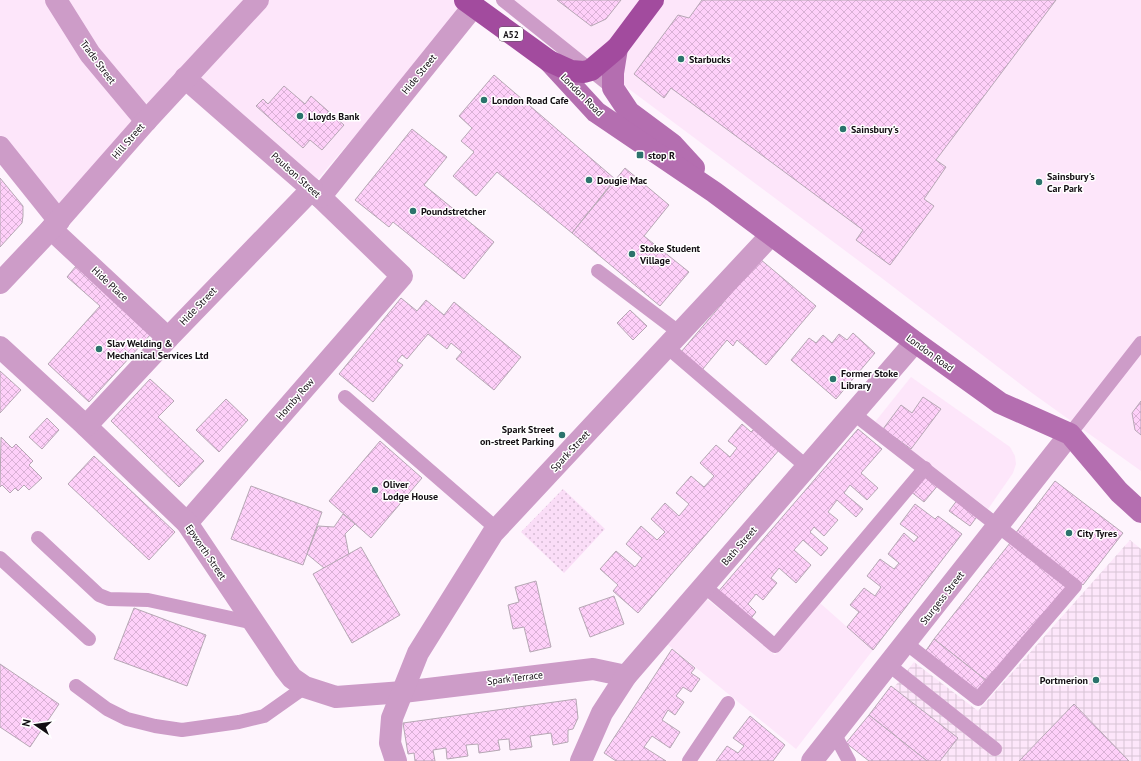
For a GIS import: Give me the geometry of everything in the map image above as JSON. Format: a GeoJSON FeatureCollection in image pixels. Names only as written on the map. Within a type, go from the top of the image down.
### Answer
{"type":"FeatureCollection","features":[{"type":"Feature","properties":{"kind":"main road"},"geometry":{"type":"LineString","coordinates":[[591,70],[617,48],[653,0]]}},
{"type":"Feature","properties":{"kind":"main road","name":"London Road"},"geometry":{"type":"LineString","coordinates":[[469,4],[548,62],[596,112],[714,192],[915,342],[1000,403],[1070,434],[1119,492],[1141,512]]}},
{"type":"Feature","properties":{"kind":"main road"},"geometry":{"type":"LineString","coordinates":[[613,88],[613,73],[617,48]]}},
{"type":"Feature","properties":{"kind":"main road","name":"A52"},"geometry":{"type":"LineString","coordinates":[[548,62],[571,70],[584,72],[591,70]]}},
{"type":"Feature","properties":{"kind":"main road","name":"London Road"},"geometry":{"type":"LineString","coordinates":[[613,88],[630,112],[672,144],[714,192]]}},
{"type":"Feature","properties":{"kind":"street","name":"Trade Street"},"geometry":{"type":"LineString","coordinates":[[56,0],[90,54],[146,121]]}},
{"type":"Feature","properties":{"kind":"street","name":"Hill Street"},"geometry":{"type":"LineString","coordinates":[[0,283],[55,225],[146,121],[258,0]]}},
{"type":"Feature","properties":{"kind":"street","name":"Hide Street"},"geometry":{"type":"LineString","coordinates":[[86,426],[168,338],[316,193],[469,4]]}},
{"type":"Feature","properties":{"kind":"street","name":"Poulson Street"},"geometry":{"type":"LineString","coordinates":[[185,78],[316,193],[402,276]]}},
{"type":"Feature","properties":{"kind":"street","name":"Hide Place"},"geometry":{"type":"LineString","coordinates":[[0,147],[55,225],[168,338]]}},
{"type":"Feature","properties":{"kind":"street","name":"Spark Street"},"geometry":{"type":"LineString","coordinates":[[396,761],[390,743],[392,718],[418,653],[497,529],[771,235]]}},
{"type":"Feature","properties":{"kind":"street","name":"Hornby Row"},"geometry":{"type":"LineString","coordinates":[[187,523],[402,276]]}},
{"type":"Feature","properties":{"kind":"street","name":"Bath Street"},"geometry":{"type":"LineString","coordinates":[[581,761],[602,713],[626,676],[915,342]]}},
{"type":"Feature","properties":{"kind":"street","name":"Epworth Street"},"geometry":{"type":"LineString","coordinates":[[0,347],[86,426],[187,523],[292,678],[305,687],[336,697],[403,692]]}},
{"type":"Feature","properties":{"kind":"street","name":"Sturgess Street"},"geometry":{"type":"LineString","coordinates":[[812,761],[907,644],[997,526],[1070,434]]}},
{"type":"Feature","properties":{"kind":"street","name":"Spark Terrace"},"geometry":{"type":"LineString","coordinates":[[403,692],[593,669],[626,676]]}},
{"type":"Feature","properties":{"kind":"lane"},"geometry":{"type":"LineString","coordinates":[[503,0],[613,88]]}},
{"type":"Feature","properties":{"kind":"lane"},"geometry":{"type":"LineString","coordinates":[[598,271],[808,467]]}},
{"type":"Feature","properties":{"kind":"lane"},"geometry":{"type":"LineString","coordinates":[[1070,434],[1141,343]]}},
{"type":"Feature","properties":{"kind":"lane"},"geometry":{"type":"LineString","coordinates":[[345,397],[497,529]]}},
{"type":"Feature","properties":{"kind":"lane"},"geometry":{"type":"LineString","coordinates":[[854,414],[1075,586],[978,699],[907,644]]}},
{"type":"Feature","properties":{"kind":"lane"},"geometry":{"type":"LineString","coordinates":[[704,586],[775,646],[925,468]]}},
{"type":"Feature","properties":{"kind":"lane"},"geometry":{"type":"LineString","coordinates":[[38,538],[99,595],[108,599],[148,600],[254,623]]}},
{"type":"Feature","properties":{"kind":"lane"},"geometry":{"type":"LineString","coordinates":[[0,558],[89,638]]}},
{"type":"Feature","properties":{"kind":"lane"},"geometry":{"type":"LineString","coordinates":[[889,665],[995,749]]}},
{"type":"Feature","properties":{"kind":"lane"},"geometry":{"type":"LineString","coordinates":[[76,686],[107,709],[127,719],[155,726],[182,730],[239,722],[264,716],[305,687]]}},
{"type":"Feature","properties":{"kind":"lane"},"geometry":{"type":"LineString","coordinates":[[689,761],[728,703]]}},
{"type":"Feature","properties":{"kind":"lane"},"geometry":{"type":"LineString","coordinates":[[834,733],[849,761]]}},
{"type":"Feature","properties":{"kind":"shaded area"},"geometry":{"type":"Polygon","coordinates":[[[0,0],[471,0],[312,186],[181,81],[62,213],[0,137],[0,0]]]}},
{"type":"Feature","properties":{"kind":"shaded area"},"geometry":{"type":"Polygon","coordinates":[[[510,0],[1141,0],[1141,471],[1032,393],[879,276],[510,0]]]}},
{"type":"Feature","properties":{"kind":"shaded area"},"geometry":{"type":"Polygon","coordinates":[[[911,377],[1010,447],[1015,456],[1016,464],[1013,473],[988,509],[875,422],[911,377]]]}},
{"type":"Feature","properties":{"kind":"shaded area"},"geometry":{"type":"Polygon","coordinates":[[[563,489],[605,529],[564,573],[521,532],[563,489]]]}},
{"type":"Feature","properties":{"kind":"shaded area","name":"Portmerion"},"geometry":{"type":"Polygon","coordinates":[[[1130,540],[1141,549],[1141,761],[940,761],[892,690],[914,662],[978,711],[1130,540]]]}},
{"type":"Feature","properties":{"kind":"shaded area"},"geometry":{"type":"Polygon","coordinates":[[[707,599],[775,655],[820,603],[873,650],[796,749],[667,644],[707,599]]]}},
{"type":"Feature","properties":{"kind":"building"},"geometry":{"type":"Polygon","coordinates":[[[557,0],[621,0],[606,19],[591,26],[557,0]]]}},
{"type":"Feature","properties":{"kind":"building","name":"Sainsbury's"},"geometry":{"type":"Polygon","coordinates":[[[702,0],[1056,0],[936,160],[946,167],[924,199],[934,206],[890,265],[856,240],[863,230],[671,88],[664,98],[634,74],[678,15],[689,18],[702,0]]]}},
{"type":"Feature","properties":{"kind":"building"},"geometry":{"type":"Polygon","coordinates":[[[494,75],[615,179],[572,233],[497,172],[476,196],[453,176],[474,152],[461,141],[472,128],[459,116],[494,75]]]}},
{"type":"Feature","properties":{"kind":"building","name":"Lloyds Bank"},"geometry":{"type":"Polygon","coordinates":[[[284,86],[305,104],[311,96],[344,125],[322,150],[310,140],[303,148],[256,106],[263,99],[268,104],[284,86]]]}},
{"type":"Feature","properties":{"kind":"building","name":"Poundstretcher"},"geometry":{"type":"Polygon","coordinates":[[[412,129],[447,157],[424,185],[494,242],[464,279],[393,222],[389,227],[355,200],[412,129]]]}},
{"type":"Feature","properties":{"kind":"building","name":"Stoke Student Village"},"geometry":{"type":"Polygon","coordinates":[[[625,168],[669,205],[644,236],[689,272],[660,306],[572,233],[625,168]]]}},
{"type":"Feature","properties":{"kind":"building"},"geometry":{"type":"Polygon","coordinates":[[[0,178],[23,206],[23,216],[22,223],[0,247],[0,178]]]}},
{"type":"Feature","properties":{"kind":"building"},"geometry":{"type":"Polygon","coordinates":[[[760,259],[816,306],[766,365],[737,340],[733,346],[727,340],[702,370],[681,352],[760,259]]]}},
{"type":"Feature","properties":{"kind":"building","name":"Slav Welding & Mechanical Services Ltd"},"geometry":{"type":"Polygon","coordinates":[[[76,266],[151,334],[89,402],[48,364],[100,306],[67,277],[76,266]]]}},
{"type":"Feature","properties":{"kind":"building"},"geometry":{"type":"Polygon","coordinates":[[[401,298],[417,311],[426,300],[444,315],[454,302],[521,357],[494,390],[456,359],[462,352],[451,343],[447,349],[428,334],[407,359],[402,355],[397,361],[403,365],[373,402],[339,374],[401,298]]]}},
{"type":"Feature","properties":{"kind":"building"},"geometry":{"type":"Polygon","coordinates":[[[630,310],[647,326],[633,340],[617,323],[630,310]]]}},
{"type":"Feature","properties":{"kind":"building","name":"Former Stoke Library"},"geometry":{"type":"Polygon","coordinates":[[[853,333],[875,353],[836,399],[791,360],[809,338],[816,343],[823,335],[832,343],[839,334],[847,340],[853,333]]]}},
{"type":"Feature","properties":{"kind":"building"},"geometry":{"type":"Polygon","coordinates":[[[0,371],[21,390],[0,413],[0,371]]]}},
{"type":"Feature","properties":{"kind":"building"},"geometry":{"type":"Polygon","coordinates":[[[150,379],[174,401],[158,417],[204,461],[179,487],[111,421],[150,379]]]}},
{"type":"Feature","properties":{"kind":"building"},"geometry":{"type":"Polygon","coordinates":[[[923,397],[941,409],[911,449],[883,429],[901,405],[912,413],[923,397]]]}},
{"type":"Feature","properties":{"kind":"building"},"geometry":{"type":"Polygon","coordinates":[[[226,399],[248,420],[219,452],[196,430],[226,399]]]}},
{"type":"Feature","properties":{"kind":"building"},"geometry":{"type":"Polygon","coordinates":[[[1141,401],[1141,435],[1135,430],[1132,413],[1141,401]]]}},
{"type":"Feature","properties":{"kind":"building"},"geometry":{"type":"Polygon","coordinates":[[[47,418],[59,430],[42,449],[29,437],[47,418]]]}},
{"type":"Feature","properties":{"kind":"building"},"geometry":{"type":"Polygon","coordinates":[[[742,424],[751,432],[755,428],[780,449],[638,613],[613,591],[618,585],[600,569],[616,551],[635,567],[642,558],[626,544],[641,526],[657,540],[665,532],[651,519],[665,503],[679,516],[689,504],[676,493],[691,476],[704,487],[714,476],[700,463],[716,445],[730,457],[737,448],[728,441],[742,424]]]}},
{"type":"Feature","properties":{"kind":"building"},"geometry":{"type":"Polygon","coordinates":[[[858,429],[882,449],[861,473],[878,488],[867,500],[850,485],[844,493],[863,509],[856,517],[837,500],[828,512],[838,520],[824,536],[814,527],[810,532],[828,548],[821,556],[803,540],[794,550],[811,565],[796,583],[779,568],[771,578],[777,583],[763,600],[756,594],[748,604],[756,612],[749,621],[717,593],[858,429]]]}},
{"type":"Feature","properties":{"kind":"building"},"geometry":{"type":"Polygon","coordinates":[[[1,437],[12,448],[16,444],[33,461],[29,465],[42,478],[29,490],[24,485],[18,491],[15,488],[10,493],[2,485],[0,487],[1,437]]]}},
{"type":"Feature","properties":{"kind":"building","name":"Oliver Lodge House"},"geometry":{"type":"Polygon","coordinates":[[[380,441],[422,478],[371,538],[329,501],[380,441]]]}},
{"type":"Feature","properties":{"kind":"building"},"geometry":{"type":"Polygon","coordinates":[[[94,456],[175,532],[149,560],[68,484],[94,456]]]}},
{"type":"Feature","properties":{"kind":"building"},"geometry":{"type":"Polygon","coordinates":[[[925,473],[939,484],[924,502],[910,491],[925,473]]]}},
{"type":"Feature","properties":{"kind":"building","name":"City Tyres"},"geometry":{"type":"Polygon","coordinates":[[[1055,481],[1123,533],[1083,585],[1015,534],[1055,481]]]}},
{"type":"Feature","properties":{"kind":"building"},"geometry":{"type":"Polygon","coordinates":[[[251,486],[322,512],[303,565],[231,539],[251,486]]]}},
{"type":"Feature","properties":{"kind":"building"},"geometry":{"type":"Polygon","coordinates":[[[958,499],[979,514],[970,526],[949,511],[958,499]]]}},
{"type":"Feature","properties":{"kind":"building"},"geometry":{"type":"Polygon","coordinates":[[[915,504],[935,519],[938,516],[962,534],[873,650],[847,627],[859,612],[850,605],[864,588],[875,596],[881,587],[867,576],[880,559],[894,569],[899,563],[888,554],[904,533],[914,542],[918,537],[900,524],[915,504]]]}},
{"type":"Feature","properties":{"kind":"building"},"geometry":{"type":"Polygon","coordinates":[[[343,514],[355,524],[345,534],[349,555],[324,568],[307,554],[318,526],[334,527],[343,514]]]}},
{"type":"Feature","properties":{"kind":"building"},"geometry":{"type":"Polygon","coordinates":[[[1010,543],[1066,587],[987,681],[934,639],[1010,543]]]}},
{"type":"Feature","properties":{"kind":"building"},"geometry":{"type":"Polygon","coordinates":[[[361,547],[400,615],[352,643],[313,574],[361,547]]]}},
{"type":"Feature","properties":{"kind":"building"},"geometry":{"type":"Polygon","coordinates":[[[536,581],[551,647],[530,652],[524,627],[513,629],[508,605],[519,602],[515,587],[536,581]]]}},
{"type":"Feature","properties":{"kind":"building"},"geometry":{"type":"Polygon","coordinates":[[[614,596],[624,624],[590,637],[579,608],[614,596]]]}},
{"type":"Feature","properties":{"kind":"building"},"geometry":{"type":"Polygon","coordinates":[[[134,608],[206,635],[187,686],[114,659],[134,608]]]}},
{"type":"Feature","properties":{"kind":"building"},"geometry":{"type":"Polygon","coordinates":[[[934,639],[987,681],[978,693],[925,652],[934,639]]]}},
{"type":"Feature","properties":{"kind":"building"},"geometry":{"type":"Polygon","coordinates":[[[672,649],[695,668],[691,673],[700,679],[691,692],[683,687],[676,696],[684,702],[675,715],[668,710],[662,720],[680,732],[670,748],[652,736],[644,747],[666,761],[616,761],[604,753],[672,649]]]}},
{"type":"Feature","properties":{"kind":"building"},"geometry":{"type":"Polygon","coordinates":[[[0,664],[59,704],[30,747],[0,727],[0,664]]]}},
{"type":"Feature","properties":{"kind":"building"},"geometry":{"type":"Polygon","coordinates":[[[891,686],[958,738],[940,761],[927,761],[869,715],[891,686]]]}},
{"type":"Feature","properties":{"kind":"building"},"geometry":{"type":"Polygon","coordinates":[[[576,699],[578,718],[573,729],[568,730],[568,742],[553,745],[551,733],[530,736],[532,747],[510,750],[509,739],[498,740],[500,750],[479,753],[478,744],[466,745],[468,756],[447,759],[446,748],[433,750],[435,761],[415,761],[414,753],[408,754],[403,723],[576,699]]]}},
{"type":"Feature","properties":{"kind":"building"},"geometry":{"type":"Polygon","coordinates":[[[1074,704],[1129,761],[1019,761],[1074,704]]]}},
{"type":"Feature","properties":{"kind":"building"},"geometry":{"type":"Polygon","coordinates":[[[869,715],[927,761],[869,761],[846,743],[869,715]]]}},
{"type":"Feature","properties":{"kind":"building"},"geometry":{"type":"Polygon","coordinates":[[[750,716],[785,745],[773,761],[716,761],[727,746],[738,753],[744,746],[733,738],[750,716]]]}},
{"type":"Feature","properties":{"kind":"place","name":"Starbucks"},"geometry":{"type":"Point","coordinates":[681,59]}},
{"type":"Feature","properties":{"kind":"place","name":"London Road Cafe"},"geometry":{"type":"Point","coordinates":[484,100]}},
{"type":"Feature","properties":{"kind":"place","name":"Lloyds Bank"},"geometry":{"type":"Point","coordinates":[300,116]}},
{"type":"Feature","properties":{"kind":"place","name":"Sainsbury's"},"geometry":{"type":"Point","coordinates":[843,129]}},
{"type":"Feature","properties":{"kind":"place","name":"stop R"},"geometry":{"type":"Point","coordinates":[640,155]}},
{"type":"Feature","properties":{"kind":"place","name":"Dougie Mac"},"geometry":{"type":"Point","coordinates":[589,180]}},
{"type":"Feature","properties":{"kind":"place","name":"Sainsbury's Car Park"},"geometry":{"type":"Point","coordinates":[1039,182]}},
{"type":"Feature","properties":{"kind":"place","name":"Poundstretcher"},"geometry":{"type":"Point","coordinates":[413,211]}},
{"type":"Feature","properties":{"kind":"place","name":"Stoke Student Village"},"geometry":{"type":"Point","coordinates":[632,254]}},
{"type":"Feature","properties":{"kind":"place","name":"Slav Welding & Mechanical Services Ltd"},"geometry":{"type":"Point","coordinates":[99,349]}},
{"type":"Feature","properties":{"kind":"place","name":"Former Stoke Library"},"geometry":{"type":"Point","coordinates":[833,379]}},
{"type":"Feature","properties":{"kind":"place","name":"Spark Street on-street Parking"},"geometry":{"type":"Point","coordinates":[562,435]}},
{"type":"Feature","properties":{"kind":"place","name":"Oliver Lodge House"},"geometry":{"type":"Point","coordinates":[375,490]}},
{"type":"Feature","properties":{"kind":"place","name":"City Tyres"},"geometry":{"type":"Point","coordinates":[1069,533]}},
{"type":"Feature","properties":{"kind":"place","name":"Portmerion"},"geometry":{"type":"Point","coordinates":[1096,680]}}]}
